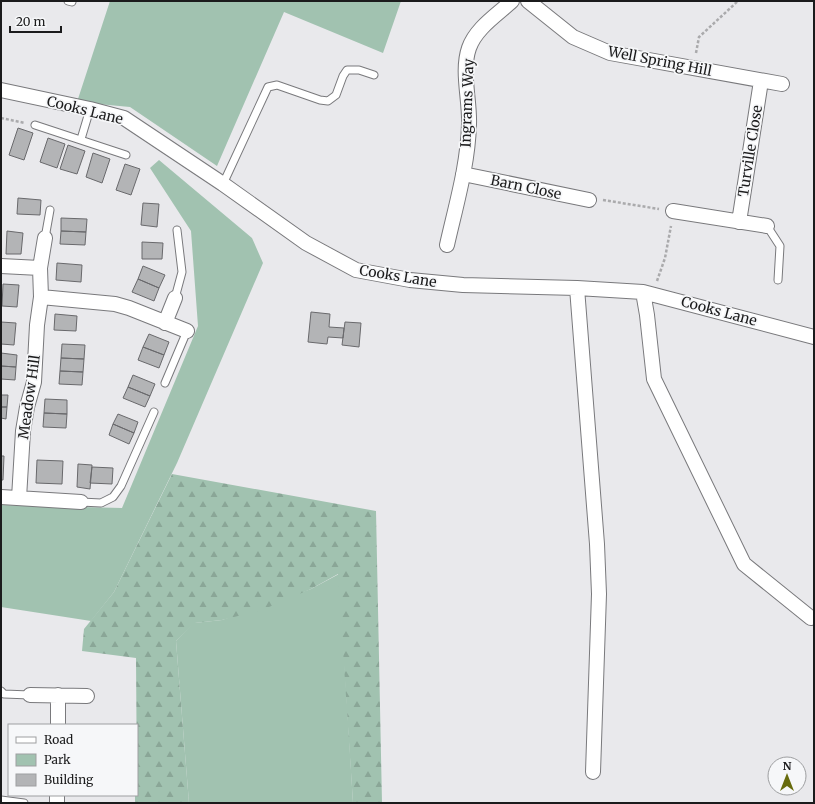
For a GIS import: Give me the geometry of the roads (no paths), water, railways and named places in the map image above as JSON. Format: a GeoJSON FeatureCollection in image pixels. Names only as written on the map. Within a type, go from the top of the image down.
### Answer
{"type":"FeatureCollection","features":[{"type":"Feature","properties":{"kind":"street","name":"Ingrams Way"},"geometry":{"type":"LineString","coordinates":[[447,245],[463,174],[469,124],[466,61],[469,48],[476,34],[512,1]]}},
{"type":"Feature","properties":{"kind":"street","name":"Well Spring Hill"},"geometry":{"type":"LineString","coordinates":[[528,1],[573,37],[610,53],[782,84]]}},
{"type":"Feature","properties":{"kind":"street","name":"Turville Close"},"geometry":{"type":"LineString","coordinates":[[739,222],[761,81]]}},
{"type":"Feature","properties":{"kind":"street","name":"Cooks Lane"},"geometry":{"type":"LineString","coordinates":[[1,90],[90,109],[124,118],[223,184],[306,243],[356,270],[410,280],[464,286],[577,288],[647,293],[814,337]]}},
{"type":"Feature","properties":{"kind":"street","name":"Barn Close"},"geometry":{"type":"LineString","coordinates":[[463,174],[589,200]]}},
{"type":"Feature","properties":{"kind":"street"},"geometry":{"type":"LineString","coordinates":[[673,211],[768,226]]}},
{"type":"Feature","properties":{"kind":"street","name":"Meadow Hill"},"geometry":{"type":"LineString","coordinates":[[19,498],[23,431],[27,407],[34,382],[37,325],[41,297],[40,268],[45,238]]}},
{"type":"Feature","properties":{"kind":"street"},"geometry":{"type":"LineString","coordinates":[[1,266],[40,268]]}},
{"type":"Feature","properties":{"kind":"street"},"geometry":{"type":"LineString","coordinates":[[577,288],[597,544],[599,594],[593,772]]}},
{"type":"Feature","properties":{"kind":"street"},"geometry":{"type":"LineString","coordinates":[[647,293],[647,315],[654,379],[744,564],[811,618]]}},
{"type":"Feature","properties":{"kind":"street"},"geometry":{"type":"LineString","coordinates":[[41,297],[115,304],[187,331]]}},
{"type":"Feature","properties":{"kind":"street"},"geometry":{"type":"LineString","coordinates":[[165,322],[175,298]]}},
{"type":"Feature","properties":{"kind":"street"},"geometry":{"type":"LineString","coordinates":[[1,497],[81,502]]}},
{"type":"Feature","properties":{"kind":"street"},"geometry":{"type":"LineString","coordinates":[[30,695],[87,696]]}},
{"type":"Feature","properties":{"kind":"street"},"geometry":{"type":"LineString","coordinates":[[58,695],[58,724]]}},
{"type":"Feature","properties":{"kind":"lane"},"geometry":{"type":"LineString","coordinates":[[223,184],[268,87],[277,85],[320,100],[328,101],[336,95],[343,76],[347,70],[358,70],[374,75]]}},
{"type":"Feature","properties":{"kind":"lane"},"geometry":{"type":"LineString","coordinates":[[81,139],[90,109]]}},
{"type":"Feature","properties":{"kind":"lane","name":"Cooks Lane"},"geometry":{"type":"LineString","coordinates":[[35,124],[126,154]]}},
{"type":"Feature","properties":{"kind":"lane"},"geometry":{"type":"LineString","coordinates":[[45,238],[50,210]]}},
{"type":"Feature","properties":{"kind":"lane"},"geometry":{"type":"LineString","coordinates":[[768,226],[780,246],[778,280]]}},
{"type":"Feature","properties":{"kind":"lane"},"geometry":{"type":"LineString","coordinates":[[175,298],[182,272],[177,230]]}},
{"type":"Feature","properties":{"kind":"lane"},"geometry":{"type":"LineString","coordinates":[[165,383],[187,331]]}},
{"type":"Feature","properties":{"kind":"lane"},"geometry":{"type":"LineString","coordinates":[[81,502],[101,503],[113,497],[120,486],[154,412]]}},
{"type":"Feature","properties":{"kind":"lane"},"geometry":{"type":"LineString","coordinates":[[1,691],[4,694],[30,695]]}},
{"type":"Feature","properties":{"kind":"lane"},"geometry":{"type":"LineString","coordinates":[[1,800],[24,803]]}}]}
